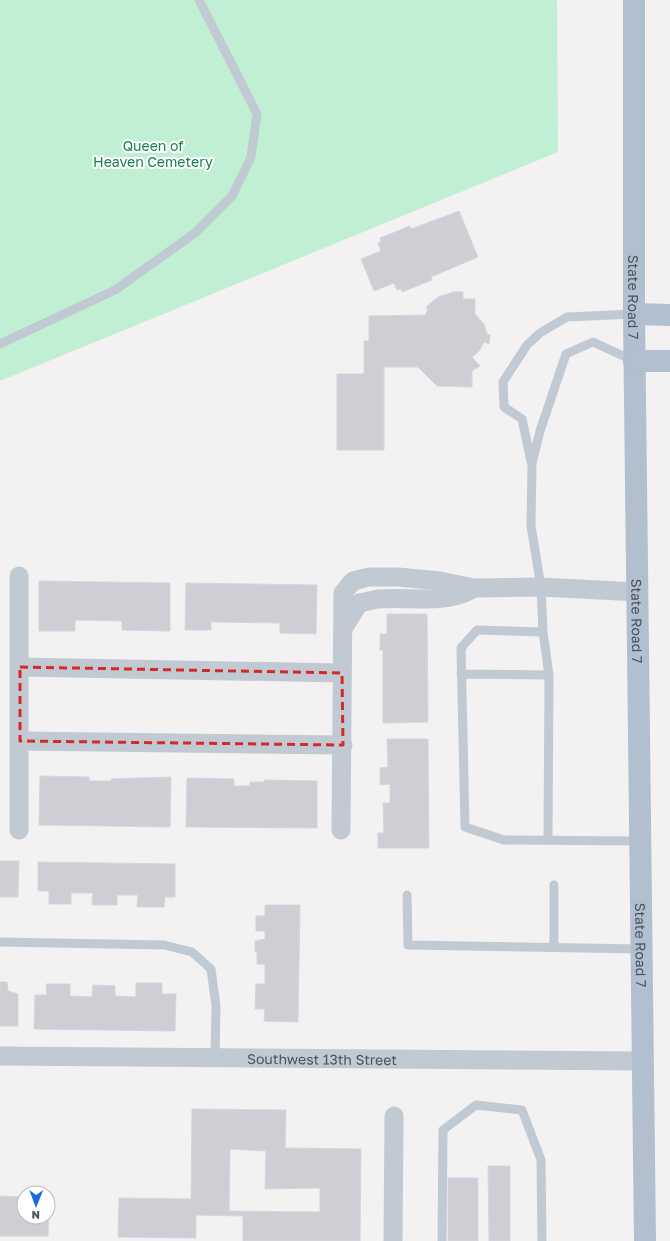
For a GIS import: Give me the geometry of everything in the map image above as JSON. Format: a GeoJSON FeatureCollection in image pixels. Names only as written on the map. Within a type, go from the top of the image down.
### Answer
{"type":"FeatureCollection","features":[{"type":"Feature","properties":{"kind":"main road","name":"State Road 7"},"geometry":{"type":"LineString","coordinates":[[634,0],[634,361],[643,949],[645,1241]]}},
{"type":"Feature","properties":{"kind":"main road"},"geometry":{"type":"LineString","coordinates":[[634,314],[670,315]]}},
{"type":"Feature","properties":{"kind":"main road"},"geometry":{"type":"LineString","coordinates":[[634,361],[670,361]]}},
{"type":"Feature","properties":{"kind":"street"},"geometry":{"type":"LineString","coordinates":[[19,576],[19,830]]}},
{"type":"Feature","properties":{"kind":"street"},"geometry":{"type":"LineString","coordinates":[[341,830],[343,745],[342,673],[344,629],[343,593],[353,581],[369,577],[398,577],[440,581],[474,588],[541,587],[638,592]]}},
{"type":"Feature","properties":{"kind":"street"},"geometry":{"type":"LineString","coordinates":[[20,667],[342,673]]}},
{"type":"Feature","properties":{"kind":"street"},"geometry":{"type":"LineString","coordinates":[[20,741],[343,745]]}},
{"type":"Feature","properties":{"kind":"street","name":"Southwest 13th Street"},"geometry":{"type":"LineString","coordinates":[[0,1056],[644,1062]]}},
{"type":"Feature","properties":{"kind":"street"},"geometry":{"type":"LineString","coordinates":[[393,1241],[394,1116]]}},
{"type":"Feature","properties":{"kind":"lane"},"geometry":{"type":"LineString","coordinates":[[0,344],[115,290],[195,233],[232,196],[251,157],[257,114],[199,0]]}},
{"type":"Feature","properties":{"kind":"lane"},"geometry":{"type":"LineString","coordinates":[[532,463],[522,419],[504,407],[502,382],[527,345],[540,333],[567,317],[634,314]]}},
{"type":"Feature","properties":{"kind":"lane"},"geometry":{"type":"LineString","coordinates":[[548,840],[549,675],[543,632],[541,587],[531,526],[532,463],[540,431],[566,354],[593,342],[634,361]]}},
{"type":"Feature","properties":{"kind":"lane"},"geometry":{"type":"LineString","coordinates":[[543,632],[477,630],[461,648],[465,827],[504,840],[641,841]]}},
{"type":"Feature","properties":{"kind":"lane"},"geometry":{"type":"LineString","coordinates":[[461,674],[549,675]]}},
{"type":"Feature","properties":{"kind":"lane"},"geometry":{"type":"LineString","coordinates":[[554,885],[554,947]]}},
{"type":"Feature","properties":{"kind":"lane"},"geometry":{"type":"LineString","coordinates":[[407,895],[408,945],[643,949]]}},
{"type":"Feature","properties":{"kind":"lane"},"geometry":{"type":"LineString","coordinates":[[0,942],[164,945],[192,952],[211,969],[216,1006],[215,1058]]}},
{"type":"Feature","properties":{"kind":"lane"},"geometry":{"type":"LineString","coordinates":[[442,1241],[443,1130],[476,1105],[522,1110],[541,1160],[542,1241]]}},
{"type":"Feature","properties":{"kind":"highlighted area"},"geometry":{"type":"Polygon","coordinates":[[[20,667],[342,673],[343,745],[20,741],[20,667]]]}},
{"type":"Feature","properties":{"kind":"green space","name":"Queen of Heaven Cemetery"},"geometry":{"type":"Polygon","coordinates":[[[0,0],[557,0],[558,152],[0,381],[0,0]]]}},
{"type":"Feature","properties":{"kind":"building"},"geometry":{"type":"Polygon","coordinates":[[[459,211],[478,257],[431,277],[432,280],[402,292],[401,289],[397,290],[394,283],[374,291],[361,259],[381,251],[378,243],[381,242],[380,238],[410,226],[411,229],[459,211]]]}},
{"type":"Feature","properties":{"kind":"building"},"geometry":{"type":"Polygon","coordinates":[[[453,292],[463,292],[463,299],[475,299],[475,314],[484,324],[487,334],[490,335],[489,344],[484,342],[479,351],[472,357],[480,366],[472,371],[472,387],[437,386],[418,367],[384,367],[384,450],[337,450],[337,374],[364,374],[364,341],[369,341],[369,316],[425,315],[428,310],[426,307],[438,297],[453,292]]]}},
{"type":"Feature","properties":{"kind":"building"},"geometry":{"type":"Polygon","coordinates":[[[39,581],[170,583],[170,631],[122,630],[122,621],[75,620],[75,631],[39,631],[39,581]]]}},
{"type":"Feature","properties":{"kind":"building"},"geometry":{"type":"Polygon","coordinates":[[[186,583],[317,585],[316,634],[280,633],[280,623],[211,622],[211,630],[185,630],[186,583]]]}},
{"type":"Feature","properties":{"kind":"building"},"geometry":{"type":"Polygon","coordinates":[[[387,614],[427,614],[428,722],[383,723],[383,650],[380,650],[380,634],[387,634],[387,614]]]}},
{"type":"Feature","properties":{"kind":"building"},"geometry":{"type":"Polygon","coordinates":[[[387,739],[428,739],[429,848],[378,848],[378,833],[384,833],[383,803],[390,803],[390,784],[380,785],[380,768],[388,767],[387,739]]]}},
{"type":"Feature","properties":{"kind":"building"},"geometry":{"type":"Polygon","coordinates":[[[40,776],[89,777],[89,781],[171,777],[170,827],[39,825],[40,776]]]}},
{"type":"Feature","properties":{"kind":"building"},"geometry":{"type":"Polygon","coordinates":[[[187,778],[234,779],[234,786],[250,786],[250,782],[264,782],[264,780],[317,781],[317,828],[186,827],[187,778]]]}},
{"type":"Feature","properties":{"kind":"building"},"geometry":{"type":"Polygon","coordinates":[[[0,861],[19,861],[18,897],[0,897],[0,861]]]}},
{"type":"Feature","properties":{"kind":"building"},"geometry":{"type":"Polygon","coordinates":[[[38,862],[175,864],[175,897],[165,897],[164,907],[137,907],[138,895],[117,895],[117,905],[92,905],[93,893],[71,893],[71,904],[49,904],[49,891],[38,891],[38,862]]]}},
{"type":"Feature","properties":{"kind":"building"},"geometry":{"type":"Polygon","coordinates":[[[265,905],[300,905],[298,1022],[264,1021],[265,1009],[255,1009],[256,984],[265,984],[265,964],[257,964],[255,941],[265,939],[265,931],[256,931],[256,916],[265,916],[265,905]]]}},
{"type":"Feature","properties":{"kind":"building"},"geometry":{"type":"Polygon","coordinates":[[[0,982],[7,982],[8,991],[18,994],[18,1026],[0,1026],[0,982]]]}},
{"type":"Feature","properties":{"kind":"building"},"geometry":{"type":"Polygon","coordinates":[[[136,983],[162,983],[162,994],[176,994],[175,1031],[34,1029],[35,995],[47,995],[46,984],[70,984],[70,996],[92,997],[93,985],[115,986],[115,996],[136,997],[136,983]]]}},
{"type":"Feature","properties":{"kind":"building"},"geometry":{"type":"Polygon","coordinates":[[[192,1109],[286,1110],[285,1148],[361,1149],[360,1241],[243,1241],[243,1216],[196,1215],[196,1238],[118,1237],[119,1198],[191,1199],[192,1109]],[[230,1149],[229,1211],[320,1212],[320,1188],[265,1189],[266,1151],[230,1149]]]}},
{"type":"Feature","properties":{"kind":"building"},"geometry":{"type":"Polygon","coordinates":[[[488,1166],[510,1166],[510,1241],[489,1241],[488,1166]]]}},
{"type":"Feature","properties":{"kind":"building"},"geometry":{"type":"Polygon","coordinates":[[[448,1178],[478,1178],[478,1241],[448,1241],[448,1178]]]}},
{"type":"Feature","properties":{"kind":"building"},"geometry":{"type":"Polygon","coordinates":[[[0,1196],[16,1197],[16,1225],[48,1225],[48,1236],[0,1236],[0,1196]]]}}]}
